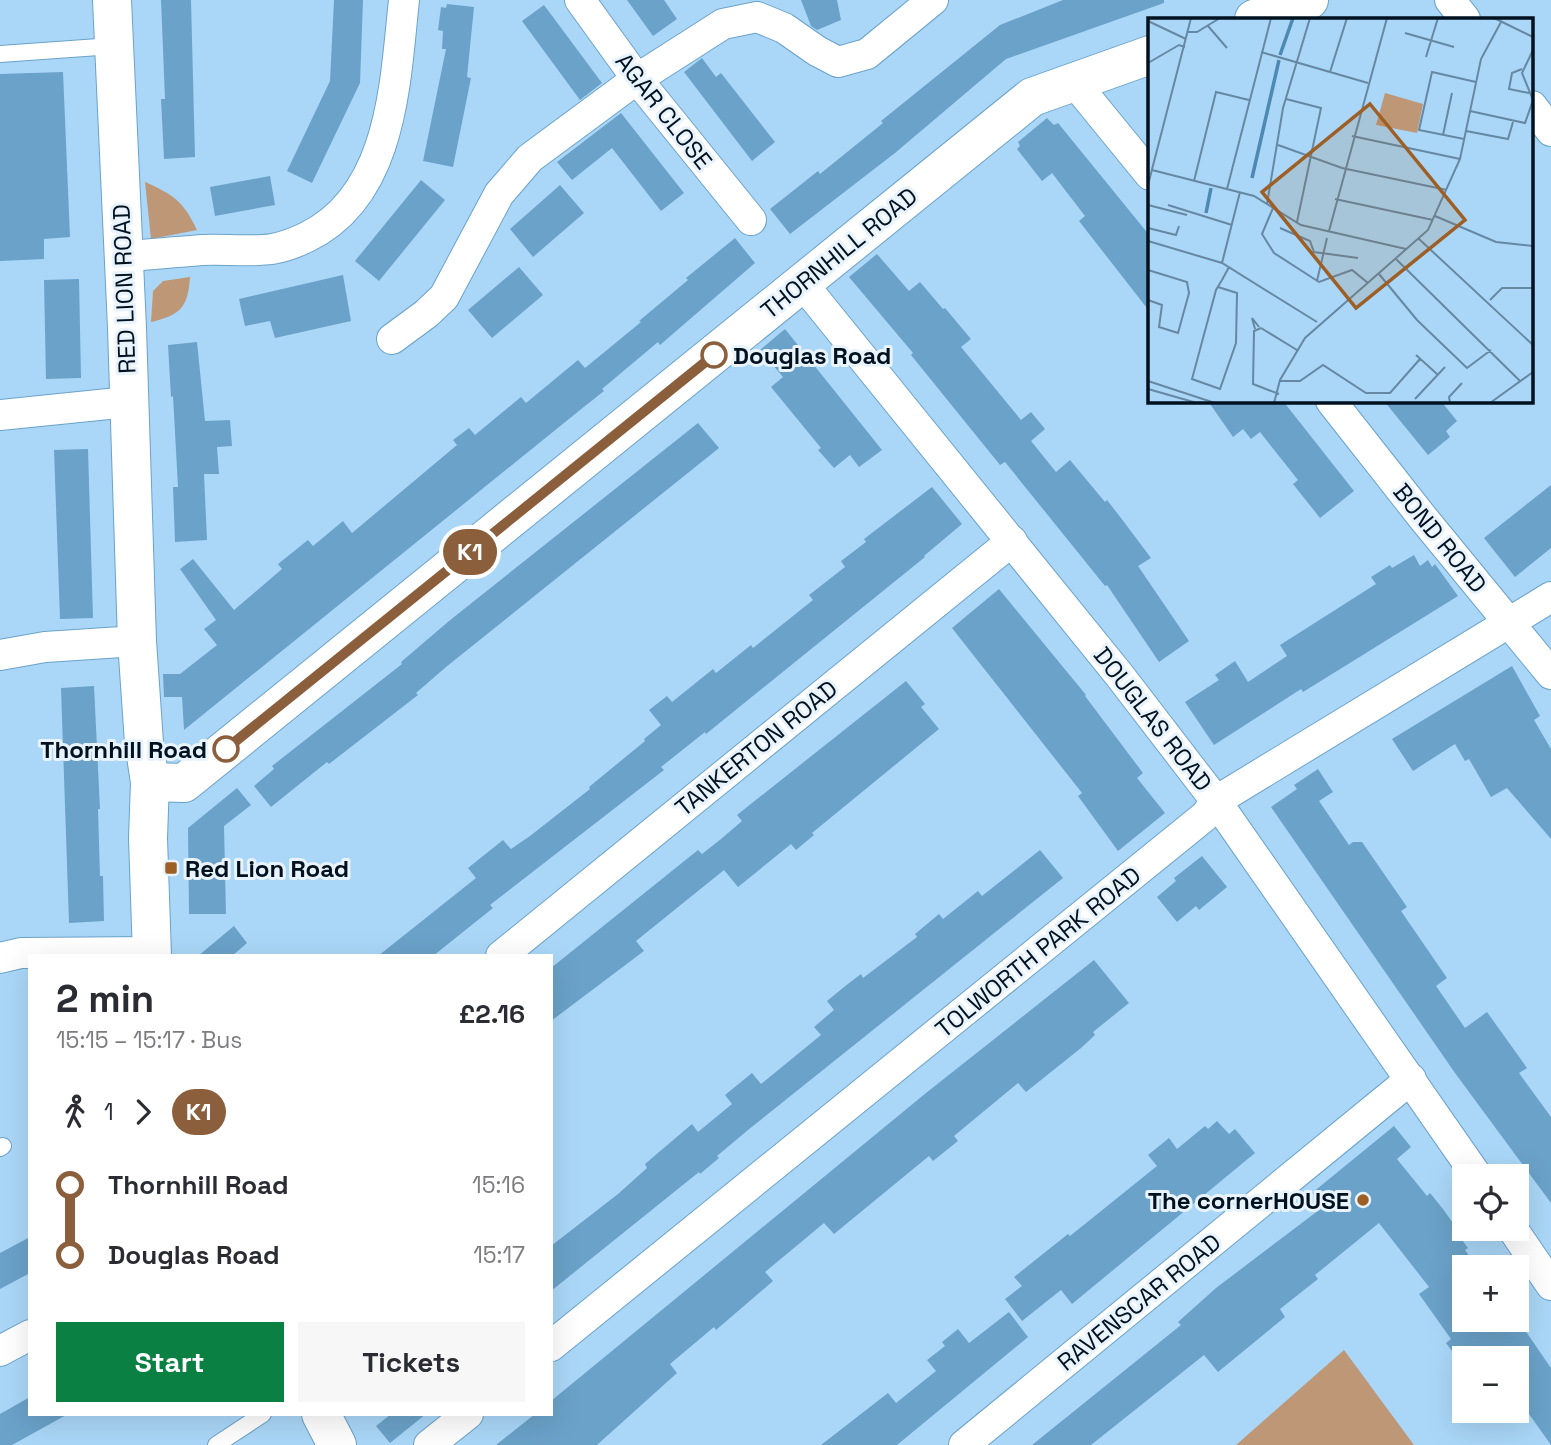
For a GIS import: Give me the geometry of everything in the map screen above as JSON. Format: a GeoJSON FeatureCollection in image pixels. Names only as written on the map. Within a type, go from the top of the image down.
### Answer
{"type":"FeatureCollection","features":[{"type":"Feature","properties":{"kind":"street","name":"RED LION ROAD"},"geometry":{"type":"LineString","coordinates":[[112,0],[127,328],[137,641],[144,743],[150,782],[148,838],[152,954]]}},
{"type":"Feature","properties":{"kind":"street"},"geometry":{"type":"LineString","coordinates":[[122,257],[202,250],[272,249],[297,242],[321,230],[339,215],[356,195],[382,143],[393,98],[404,0]]}},
{"type":"Feature","properties":{"kind":"street","name":"AGAR CLOSE"},"geometry":{"type":"LineString","coordinates":[[580,0],[637,79],[751,220]]}},
{"type":"Feature","properties":{"kind":"street"},"geometry":{"type":"LineString","coordinates":[[392,339],[444,297],[499,194],[530,158],[637,79],[723,24],[757,17],[784,28],[838,62],[867,54],[933,0]]}},
{"type":"Feature","properties":{"kind":"street"},"geometry":{"type":"LineString","coordinates":[[1257,18],[1309,0]]}},
{"type":"Feature","properties":{"kind":"street"},"geometry":{"type":"LineString","coordinates":[[1450,0],[1464,18]]}},
{"type":"Feature","properties":{"kind":"street","name":"THORNHILL ROAD"},"geometry":{"type":"LineString","coordinates":[[150,782],[184,783],[1032,97],[1148,56]]}},
{"type":"Feature","properties":{"kind":"street"},"geometry":{"type":"LineString","coordinates":[[1074,82],[1148,173]]}},
{"type":"Feature","properties":{"kind":"street"},"geometry":{"type":"LineString","coordinates":[[1534,109],[1551,131]]}},
{"type":"Feature","properties":{"kind":"street","name":"DOUGLAS ROAD"},"geometry":{"type":"LineString","coordinates":[[802,283],[1120,676],[1216,801],[1469,1164]]}},
{"type":"Feature","properties":{"kind":"street"},"geometry":{"type":"LineString","coordinates":[[0,415],[128,402]]}},
{"type":"Feature","properties":{"kind":"street","name":"BOND ROAD"},"geometry":{"type":"LineString","coordinates":[[1332,402],[1508,624],[1551,674]]}},
{"type":"Feature","properties":{"kind":"street","name":"TANKERTON ROAD"},"geometry":{"type":"LineString","coordinates":[[503,954],[1012,541]]}},
{"type":"Feature","properties":{"kind":"street","name":"TOLWORTH PARK ROAD"},"geometry":{"type":"LineString","coordinates":[[553,1344],[1205,816],[1216,801],[1551,597]]}},
{"type":"Feature","properties":{"kind":"street"},"geometry":{"type":"LineString","coordinates":[[0,655],[45,647],[137,641]]}},
{"type":"Feature","properties":{"kind":"street"},"geometry":{"type":"LineString","coordinates":[[0,958],[22,953],[152,954]]}},
{"type":"Feature","properties":{"kind":"street","name":"RAVENSCAR ROAD"},"geometry":{"type":"LineString","coordinates":[[964,1445],[1411,1079]]}},
{"type":"Feature","properties":{"kind":"street"},"geometry":{"type":"LineString","coordinates":[[1522,1241],[1551,1285]]}},
{"type":"Feature","properties":{"kind":"street"},"geometry":{"type":"LineString","coordinates":[[0,1351],[28,1336]]}},
{"type":"Feature","properties":{"kind":"street"},"geometry":{"type":"LineString","coordinates":[[322,1416],[337,1445]]}},
{"type":"Feature","properties":{"kind":"street"},"geometry":{"type":"LineString","coordinates":[[429,1445],[465,1416]]}},
{"type":"Feature","properties":{"kind":"lane"},"geometry":{"type":"LineString","coordinates":[[0,54],[113,46]]}},
{"type":"Feature","properties":{"kind":"lane"},"geometry":{"type":"LineString","coordinates":[[216,1445],[260,1416]]}},
{"type":"Feature","properties":{"kind":"shaded area"},"geometry":{"type":"Polygon","coordinates":[[[145,182],[177,200],[197,230],[151,239],[145,182]]]}},
{"type":"Feature","properties":{"kind":"shaded area"},"geometry":{"type":"Polygon","coordinates":[[[190,277],[185,303],[181,308],[176,313],[151,322],[153,291],[163,281],[190,277]]]}},
{"type":"Feature","properties":{"kind":"shaded area"},"geometry":{"type":"Polygon","coordinates":[[[1344,1350],[1414,1445],[1236,1445],[1344,1350]]]}},
{"type":"Feature","properties":{"kind":"building"},"geometry":{"type":"Polygon","coordinates":[[[161,0],[191,0],[195,157],[164,159],[161,99],[165,99],[161,0]]]}},
{"type":"Feature","properties":{"kind":"building"},"geometry":{"type":"Polygon","coordinates":[[[334,0],[363,0],[360,83],[312,183],[287,171],[330,81],[334,0]]]}},
{"type":"Feature","properties":{"kind":"building"},"geometry":{"type":"Polygon","coordinates":[[[627,0],[664,0],[677,19],[653,36],[627,0]]]}},
{"type":"Feature","properties":{"kind":"building"},"geometry":{"type":"Polygon","coordinates":[[[801,0],[837,0],[841,20],[817,30],[811,26],[801,0]]]}},
{"type":"Feature","properties":{"kind":"building"},"geometry":{"type":"Polygon","coordinates":[[[1063,0],[1164,0],[1164,3],[1006,59],[895,153],[790,234],[770,209],[818,171],[820,174],[1000,25],[1063,0]]]}},
{"type":"Feature","properties":{"kind":"building"},"geometry":{"type":"Polygon","coordinates":[[[447,4],[474,7],[467,77],[471,78],[453,167],[423,161],[446,49],[442,49],[443,31],[438,30],[441,7],[446,8],[447,4]]]}},
{"type":"Feature","properties":{"kind":"building"},"geometry":{"type":"Polygon","coordinates":[[[544,5],[602,83],[580,100],[522,21],[544,5]]]}},
{"type":"Feature","properties":{"kind":"building"},"geometry":{"type":"Polygon","coordinates":[[[702,58],[716,77],[721,73],[775,142],[752,161],[684,72],[702,58]]]}},
{"type":"Feature","properties":{"kind":"building"},"geometry":{"type":"Polygon","coordinates":[[[63,72],[70,237],[44,239],[44,259],[0,261],[0,74],[63,72]]]}},
{"type":"Feature","properties":{"kind":"building"},"geometry":{"type":"Polygon","coordinates":[[[621,113],[684,193],[661,211],[612,148],[572,180],[557,162],[621,113]]]}},
{"type":"Feature","properties":{"kind":"building"},"geometry":{"type":"Polygon","coordinates":[[[1047,118],[1054,125],[1058,123],[1148,234],[1148,309],[1079,221],[1085,216],[1052,173],[1042,181],[1017,149],[1020,146],[1018,142],[1047,118]]]}},
{"type":"Feature","properties":{"kind":"building"},"geometry":{"type":"Polygon","coordinates":[[[270,176],[275,205],[215,216],[210,187],[270,176]]]}},
{"type":"Feature","properties":{"kind":"building"},"geometry":{"type":"Polygon","coordinates":[[[421,180],[445,200],[379,281],[355,261],[421,180]]]}},
{"type":"Feature","properties":{"kind":"building"},"geometry":{"type":"Polygon","coordinates":[[[560,185],[584,213],[533,257],[510,229],[560,185]]]}},
{"type":"Feature","properties":{"kind":"building"},"geometry":{"type":"Polygon","coordinates":[[[735,238],[755,263],[660,345],[658,342],[602,389],[604,391],[184,730],[182,697],[164,697],[163,674],[180,674],[217,645],[204,629],[216,620],[180,569],[193,559],[234,610],[282,569],[278,564],[308,540],[313,546],[343,521],[352,533],[457,445],[453,440],[469,428],[475,435],[521,397],[526,403],[578,360],[585,368],[735,238]]]}},
{"type":"Feature","properties":{"kind":"building"},"geometry":{"type":"Polygon","coordinates":[[[877,254],[909,291],[920,282],[943,309],[945,308],[971,339],[961,347],[1021,420],[1031,412],[1045,429],[1031,441],[1056,472],[1070,460],[1105,502],[1107,500],[1151,558],[1138,566],[1189,641],[1159,662],[1107,585],[1105,586],[1005,462],[1000,465],[911,355],[913,353],[849,277],[877,254]]]}},
{"type":"Feature","properties":{"kind":"building"},"geometry":{"type":"Polygon","coordinates":[[[519,267],[543,295],[492,338],[468,310],[519,267]]]}},
{"type":"Feature","properties":{"kind":"building"},"geometry":{"type":"Polygon","coordinates":[[[343,275],[351,321],[275,338],[270,321],[245,326],[239,299],[343,275]]]}},
{"type":"Feature","properties":{"kind":"building"},"geometry":{"type":"Polygon","coordinates":[[[79,279],[81,378],[46,379],[44,280],[79,279]]]}},
{"type":"Feature","properties":{"kind":"building"},"geometry":{"type":"Polygon","coordinates":[[[785,329],[882,450],[859,467],[850,455],[834,468],[771,387],[783,377],[760,350],[785,329]]]}},
{"type":"Feature","properties":{"kind":"building"},"geometry":{"type":"Polygon","coordinates":[[[197,342],[205,421],[230,420],[232,446],[217,447],[219,474],[204,474],[207,540],[175,542],[173,487],[178,487],[168,345],[197,342]]]}},
{"type":"Feature","properties":{"kind":"building"},"geometry":{"type":"Polygon","coordinates":[[[1209,402],[1284,402],[1354,491],[1320,518],[1293,484],[1298,480],[1260,432],[1251,439],[1243,429],[1233,437],[1209,402]]]}},
{"type":"Feature","properties":{"kind":"building"},"geometry":{"type":"Polygon","coordinates":[[[1385,402],[1442,402],[1457,421],[1446,431],[1450,437],[1428,455],[1385,402]]]}},
{"type":"Feature","properties":{"kind":"building"},"geometry":{"type":"Polygon","coordinates":[[[698,423],[719,448],[446,667],[416,693],[418,695],[271,807],[254,786],[274,769],[272,766],[698,423]]]}},
{"type":"Feature","properties":{"kind":"building"},"geometry":{"type":"Polygon","coordinates":[[[88,449],[93,618],[60,619],[54,450],[88,449]]]}},
{"type":"Feature","properties":{"kind":"building"},"geometry":{"type":"Polygon","coordinates":[[[1551,485],[1551,548],[1515,577],[1484,538],[1551,485]]]}},
{"type":"Feature","properties":{"kind":"building"},"geometry":{"type":"Polygon","coordinates":[[[932,487],[962,524],[706,734],[705,732],[661,767],[664,770],[490,905],[493,908],[436,954],[381,954],[476,878],[468,868],[503,840],[511,849],[530,836],[645,741],[644,739],[661,725],[649,710],[667,696],[672,702],[713,669],[716,673],[751,645],[753,648],[813,600],[809,595],[845,567],[841,561],[866,542],[864,539],[932,487]]]}},
{"type":"Feature","properties":{"kind":"building"},"geometry":{"type":"Polygon","coordinates":[[[1414,555],[1420,566],[1428,560],[1432,567],[1435,564],[1458,596],[1303,692],[1301,689],[1214,745],[1185,702],[1219,680],[1215,675],[1235,661],[1248,682],[1287,656],[1280,645],[1376,584],[1371,577],[1414,555]]]}},
{"type":"Feature","properties":{"kind":"building"},"geometry":{"type":"Polygon","coordinates":[[[999,589],[1086,695],[1143,773],[1137,778],[1165,813],[1118,851],[1078,796],[1082,793],[952,628],[999,589]]]}},
{"type":"Feature","properties":{"kind":"building"},"geometry":{"type":"Polygon","coordinates":[[[1512,666],[1540,716],[1534,720],[1551,749],[1551,839],[1507,788],[1491,797],[1469,759],[1465,761],[1455,744],[1413,771],[1392,739],[1512,666]]]}},
{"type":"Feature","properties":{"kind":"building"},"geometry":{"type":"Polygon","coordinates":[[[906,681],[925,704],[921,707],[939,729],[812,833],[814,835],[796,850],[791,844],[738,887],[724,870],[636,941],[644,951],[553,1019],[553,966],[698,850],[702,854],[721,839],[742,821],[737,815],[906,681]]]}},
{"type":"Feature","properties":{"kind":"building"},"geometry":{"type":"Polygon","coordinates":[[[94,686],[104,921],[69,923],[61,688],[94,686]]]}},
{"type":"Feature","properties":{"kind":"building"},"geometry":{"type":"Polygon","coordinates":[[[1318,769],[1333,792],[1319,801],[1349,845],[1362,842],[1407,907],[1401,911],[1447,978],[1436,986],[1465,1028],[1487,1012],[1527,1068],[1519,1073],[1551,1117],[1551,1203],[1529,1173],[1529,1164],[1522,1164],[1455,1073],[1271,807],[1297,789],[1294,785],[1318,769]]]}},
{"type":"Feature","properties":{"kind":"building"},"geometry":{"type":"Polygon","coordinates":[[[237,788],[251,805],[224,826],[226,914],[189,914],[188,828],[237,788]]]}},
{"type":"Feature","properties":{"kind":"building"},"geometry":{"type":"Polygon","coordinates":[[[1040,850],[1063,878],[748,1130],[700,1174],[699,1172],[553,1289],[553,1244],[618,1194],[647,1168],[645,1164],[692,1124],[698,1132],[732,1104],[725,1095],[752,1073],[761,1084],[821,1035],[814,1027],[834,1010],[827,1001],[844,987],[861,974],[863,978],[917,937],[915,934],[939,914],[943,919],[978,891],[982,896],[1040,850]]]}},
{"type":"Feature","properties":{"kind":"building"},"geometry":{"type":"Polygon","coordinates":[[[1202,856],[1227,887],[1199,910],[1196,906],[1177,922],[1157,897],[1176,881],[1174,878],[1202,856]]]}},
{"type":"Feature","properties":{"kind":"building"},"geometry":{"type":"Polygon","coordinates":[[[234,926],[247,943],[234,954],[200,954],[234,926]]]}},
{"type":"Feature","properties":{"kind":"building"},"geometry":{"type":"Polygon","coordinates":[[[1094,960],[1129,1003],[1093,1032],[1095,1035],[1081,1048],[1026,1092],[1018,1083],[954,1136],[958,1141],[933,1161],[929,1156],[834,1234],[824,1223],[765,1272],[773,1281],[716,1330],[714,1327],[670,1364],[677,1373],[597,1445],[496,1445],[532,1416],[553,1416],[553,1399],[926,1093],[1094,960]]]}},
{"type":"Feature","properties":{"kind":"building"},"geometry":{"type":"Polygon","coordinates":[[[1217,1121],[1229,1134],[1235,1129],[1255,1153],[1072,1304],[1061,1290],[1022,1321],[1005,1299],[1022,1286],[1014,1277],[1157,1166],[1148,1155],[1169,1138],[1177,1149],[1205,1126],[1208,1129],[1217,1121]]]}},
{"type":"Feature","properties":{"kind":"building"},"geometry":{"type":"Polygon","coordinates":[[[1394,1126],[1411,1147],[1397,1159],[1427,1196],[1430,1193],[1452,1222],[1452,1241],[1463,1241],[1468,1248],[1465,1250],[1469,1255],[1452,1255],[1452,1332],[1526,1332],[1551,1368],[1551,1445],[1529,1414],[1529,1346],[1452,1346],[1452,1351],[1446,1343],[1451,1339],[1419,1294],[1429,1287],[1379,1223],[1315,1275],[1318,1279],[1280,1309],[1285,1317],[1218,1372],[1204,1355],[1091,1445],[1032,1445],[1181,1325],[1178,1322],[1216,1288],[1323,1207],[1312,1193],[1394,1126]]]}},
{"type":"Feature","properties":{"kind":"building"},"geometry":{"type":"Polygon","coordinates":[[[28,1238],[28,1274],[0,1289],[0,1253],[28,1238]]]}},
{"type":"Feature","properties":{"kind":"building"},"geometry":{"type":"Polygon","coordinates":[[[1009,1312],[1028,1337],[897,1445],[821,1445],[888,1393],[896,1403],[936,1371],[927,1360],[945,1346],[942,1342],[958,1329],[969,1343],[1009,1312]]]}},
{"type":"Feature","properties":{"kind":"building"},"geometry":{"type":"Polygon","coordinates":[[[28,1398],[28,1416],[64,1416],[12,1445],[0,1445],[0,1414],[28,1398]]]}},
{"type":"Feature","properties":{"kind":"building"},"geometry":{"type":"Polygon","coordinates":[[[388,1416],[424,1416],[390,1443],[376,1426],[388,1416]]]}},
{"type":"Feature","properties":{"kind":"bus line","name":"K1"},"geometry":{"type":"LineString","coordinates":[[226,749],[714,355]]}},
{"type":"Feature","properties":{"kind":"place","name":"Douglas Road"},"geometry":{"type":"Point","coordinates":[714,355]}},
{"type":"Feature","properties":{"kind":"place","name":"Thornhill Road"},"geometry":{"type":"Point","coordinates":[226,749]}},
{"type":"Feature","properties":{"kind":"place","name":"Red Lion Road"},"geometry":{"type":"Point","coordinates":[171,868]}},
{"type":"Feature","properties":{"kind":"place","name":"The cornerHOUSE"},"geometry":{"type":"Point","coordinates":[1363,1200]}}]}
